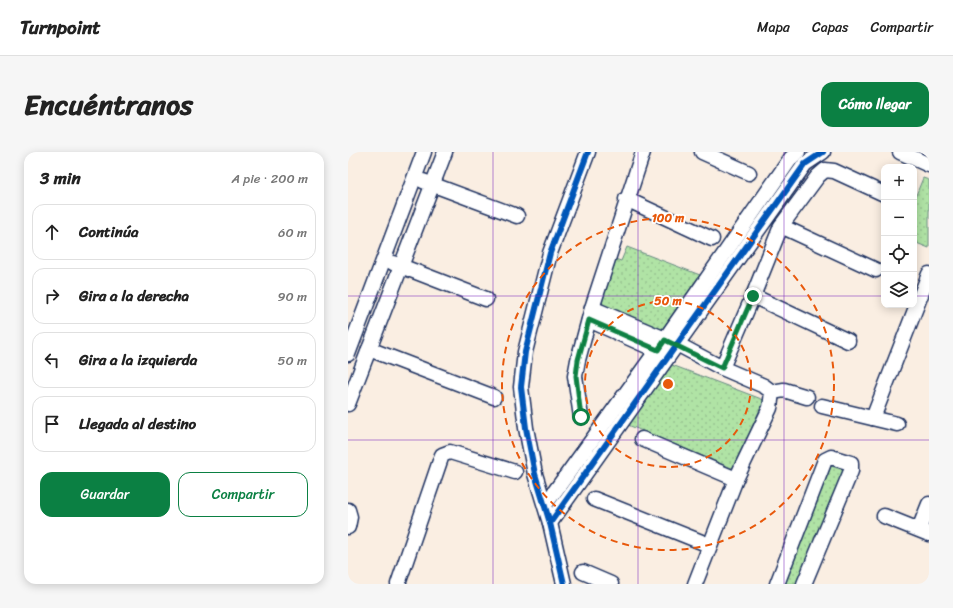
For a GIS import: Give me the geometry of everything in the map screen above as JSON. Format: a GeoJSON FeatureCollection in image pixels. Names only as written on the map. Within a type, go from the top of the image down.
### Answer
{"type":"FeatureCollection","features":[{"type":"Feature","properties":{"kind":"street"},"geometry":{"type":"LineString","coordinates":[[348,354],[424,152]]}},
{"type":"Feature","properties":{"kind":"street"},"geometry":{"type":"LineString","coordinates":[[349,398],[370,349],[445,152]]}},
{"type":"Feature","properties":{"kind":"street"},"geometry":{"type":"LineString","coordinates":[[564,584],[550,523],[535,474],[526,428],[521,387],[525,352],[550,253],[588,152]]}},
{"type":"Feature","properties":{"kind":"street"},"geometry":{"type":"LineString","coordinates":[[581,417],[576,376],[578,360],[590,314],[626,199],[643,152]]}},
{"type":"Feature","properties":{"kind":"street"},"geometry":{"type":"LineString","coordinates":[[702,152],[749,173]]}},
{"type":"Feature","properties":{"kind":"street"},"geometry":{"type":"LineString","coordinates":[[550,523],[791,158],[798,152]]}},
{"type":"Feature","properties":{"kind":"street"},"geometry":{"type":"LineString","coordinates":[[545,505],[667,347],[805,164],[823,152]]}},
{"type":"Feature","properties":{"kind":"street"},"geometry":{"type":"LineString","coordinates":[[900,152],[929,165]]}},
{"type":"Feature","properties":{"kind":"street"},"geometry":{"type":"LineString","coordinates":[[722,368],[781,226],[818,176],[825,170],[834,171],[881,193]]}},
{"type":"Feature","properties":{"kind":"street"},"geometry":{"type":"LineString","coordinates":[[415,178],[517,216]]}},
{"type":"Feature","properties":{"kind":"street"},"geometry":{"type":"LineString","coordinates":[[626,199],[712,239]]}},
{"type":"Feature","properties":{"kind":"street"},"geometry":{"type":"LineString","coordinates":[[781,226],[876,270]]}},
{"type":"Feature","properties":{"kind":"street"},"geometry":{"type":"LineString","coordinates":[[384,259],[401,267],[486,299]]}},
{"type":"Feature","properties":{"kind":"street"},"geometry":{"type":"LineString","coordinates":[[873,418],[929,274]]}},
{"type":"Feature","properties":{"kind":"street"},"geometry":{"type":"LineString","coordinates":[[753,296],[848,342]]}},
{"type":"Feature","properties":{"kind":"street"},"geometry":{"type":"LineString","coordinates":[[590,314],[667,347],[722,368],[764,386],[772,392],[784,390],[806,397]]}},
{"type":"Feature","properties":{"kind":"street"},"geometry":{"type":"LineString","coordinates":[[370,349],[494,397]]}},
{"type":"Feature","properties":{"kind":"street"},"geometry":{"type":"LineString","coordinates":[[695,584],[736,479],[770,408],[772,392]]}},
{"type":"Feature","properties":{"kind":"street"},"geometry":{"type":"LineString","coordinates":[[822,406],[897,424]]}},
{"type":"Feature","properties":{"kind":"street"},"geometry":{"type":"LineString","coordinates":[[642,439],[736,479]]}},
{"type":"Feature","properties":{"kind":"street"},"geometry":{"type":"LineString","coordinates":[[398,584],[442,455],[450,452],[515,472]]}},
{"type":"Feature","properties":{"kind":"street"},"geometry":{"type":"LineString","coordinates":[[777,584],[825,460],[831,457],[851,463],[851,471],[804,584]]}},
{"type":"Feature","properties":{"kind":"street"},"geometry":{"type":"LineString","coordinates":[[555,492],[564,503]]}},
{"type":"Feature","properties":{"kind":"street"},"geometry":{"type":"LineString","coordinates":[[594,499],[709,545]]}},
{"type":"Feature","properties":{"kind":"street"},"geometry":{"type":"LineString","coordinates":[[884,516],[924,531],[929,504]]}},
{"type":"Feature","properties":{"kind":"street"},"geometry":{"type":"LineString","coordinates":[[348,510],[350,517],[348,527]]}},
{"type":"Feature","properties":{"kind":"street"},"geometry":{"type":"LineString","coordinates":[[583,572],[611,584]]}},
{"type":"Feature","properties":{"kind":"green space"},"geometry":{"type":"Polygon","coordinates":[[[923,178],[929,180],[929,248],[917,243],[917,193],[923,178]]]}},
{"type":"Feature","properties":{"kind":"green space"},"geometry":{"type":"Polygon","coordinates":[[[627,247],[700,275],[661,331],[603,305],[601,295],[612,258],[621,261],[627,247]]]}},
{"type":"Feature","properties":{"kind":"green space"},"geometry":{"type":"Polygon","coordinates":[[[672,365],[764,400],[734,469],[628,425],[672,365]]]}},
{"type":"Feature","properties":{"kind":"green space"},"geometry":{"type":"Polygon","coordinates":[[[831,466],[844,470],[796,584],[784,584],[831,466]]]}},
{"type":"Feature","properties":{"kind":"cycle path"},"geometry":{"type":"LineString","coordinates":[[564,584],[550,523],[535,474],[526,428],[521,387],[525,352],[550,253],[588,152]]}},
{"type":"Feature","properties":{"kind":"cycle path"},"geometry":{"type":"LineString","coordinates":[[550,523],[805,164],[823,152]]}},
{"type":"Feature","properties":{"kind":"route"},"geometry":{"type":"LineString","coordinates":[[581,417],[576,376],[578,360],[589,320],[658,350],[665,340],[677,344],[722,368],[753,296]]}}]}
